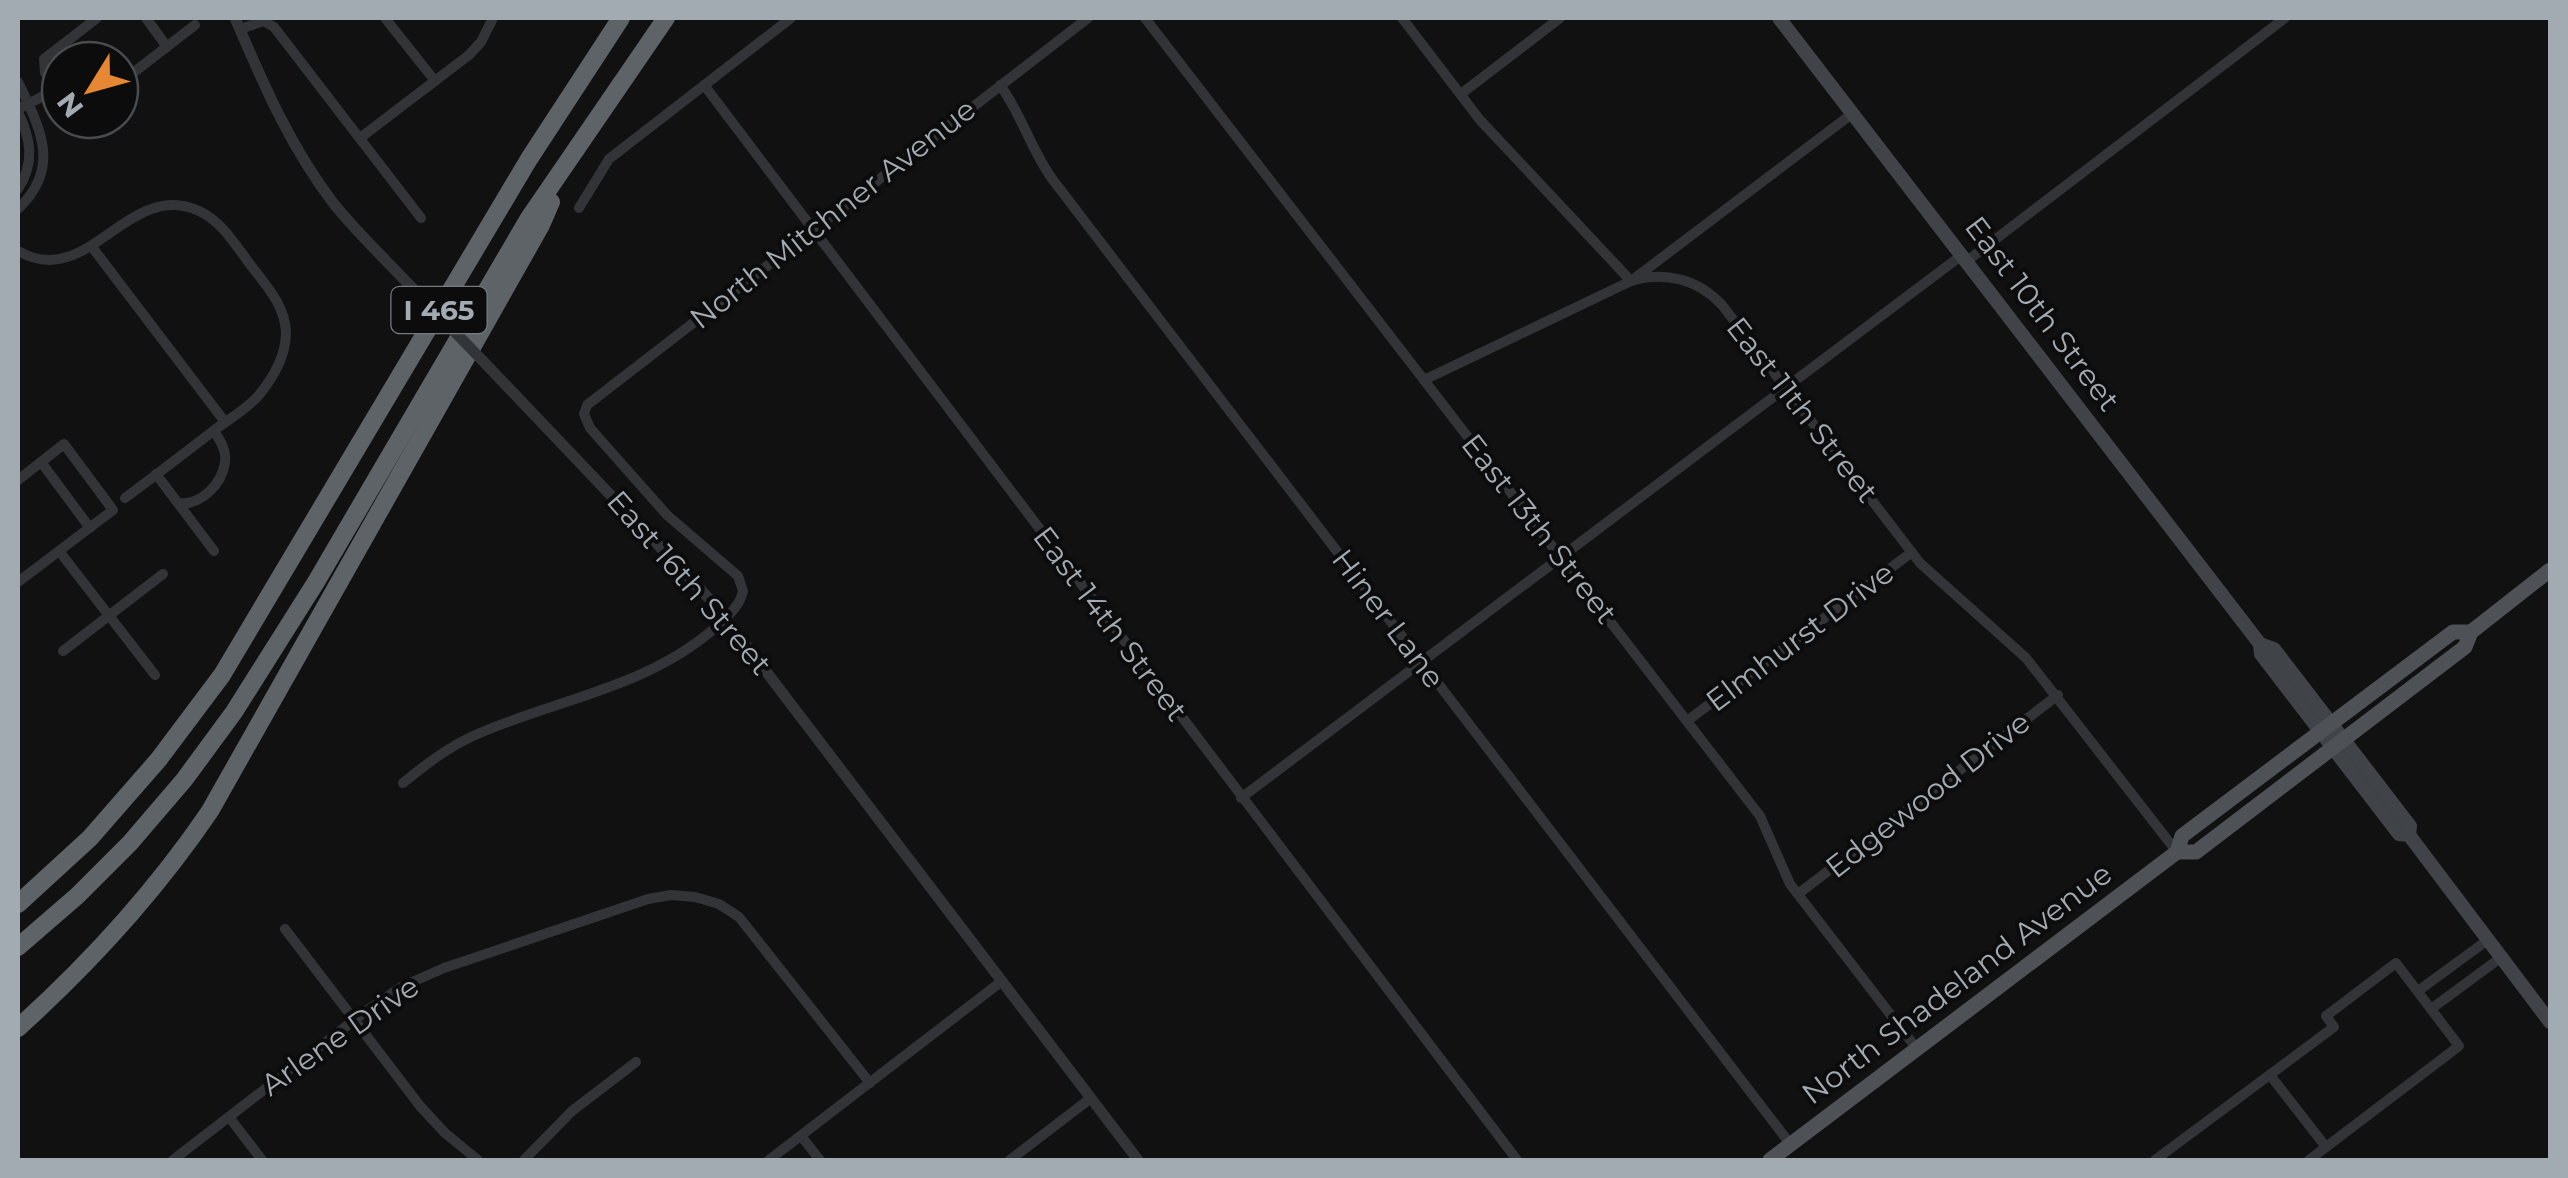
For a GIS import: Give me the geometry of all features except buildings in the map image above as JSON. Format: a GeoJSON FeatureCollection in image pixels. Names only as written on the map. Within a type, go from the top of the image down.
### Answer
{"type":"FeatureCollection","features":[{"type":"Feature","properties":{"kind":"highway","name":"I 465"},"geometry":{"type":"LineString","coordinates":[[18,904],[82,847],[121,802],[178,734],[246,639],[528,159],[621,18]]}},
{"type":"Feature","properties":{"kind":"highway","name":"I 465"},"geometry":{"type":"LineString","coordinates":[[18,948],[130,843],[184,780],[234,712],[307,597],[529,218],[666,18]]}},
{"type":"Feature","properties":{"kind":"highway"},"geometry":{"type":"LineString","coordinates":[[18,1028],[118,930],[210,811],[541,225],[565,168]]}},
{"type":"Feature","properties":{"kind":"highway"},"geometry":{"type":"LineString","coordinates":[[18,889],[121,802]]}},
{"type":"Feature","properties":{"kind":"main road","name":"East 10th Street"},"geometry":{"type":"LineString","coordinates":[[1780,18],[2260,644],[2272,646],[2400,834],[2409,835],[2550,1022]]}},
{"type":"Feature","properties":{"kind":"main road","name":"North Shadeland Avenue"},"geometry":{"type":"LineString","coordinates":[[2177,852],[2196,852],[2339,745],[2466,647],[2471,632],[2550,570]]}},
{"type":"Feature","properties":{"kind":"main road","name":"North Shadeland Avenue"},"geometry":{"type":"LineString","coordinates":[[1770,1160],[2177,852],[2182,836],[2453,632],[2471,632]]}},
{"type":"Feature","properties":{"kind":"street"},"geometry":{"type":"LineString","coordinates":[[69,40],[98,18]]}},
{"type":"Feature","properties":{"kind":"street"},"geometry":{"type":"LineString","coordinates":[[146,18],[168,47]]}},
{"type":"Feature","properties":{"kind":"street"},"geometry":{"type":"LineString","coordinates":[[385,18],[434,81]]}},
{"type":"Feature","properties":{"kind":"street"},"geometry":{"type":"LineString","coordinates":[[360,138],[473,51],[493,18]]}},
{"type":"Feature","properties":{"kind":"street"},"geometry":{"type":"LineString","coordinates":[[579,208],[610,159],[792,18]]}},
{"type":"Feature","properties":{"kind":"street","name":"North Mitchner Avenue"},"geometry":{"type":"LineString","coordinates":[[726,618],[742,596],[738,576],[667,514],[590,428],[584,414],[594,397],[1088,18]]}},
{"type":"Feature","properties":{"kind":"street","name":"East 13th Street"},"geometry":{"type":"LineString","coordinates":[[1144,18],[1760,816],[1790,884],[1917,1049]]}},
{"type":"Feature","properties":{"kind":"street"},"geometry":{"type":"LineString","coordinates":[[1402,18],[1494,135],[1631,281]]}},
{"type":"Feature","properties":{"kind":"street"},"geometry":{"type":"LineString","coordinates":[[1461,94],[1560,18]]}},
{"type":"Feature","properties":{"kind":"street"},"geometry":{"type":"LineString","coordinates":[[1241,798],[2285,18]]}},
{"type":"Feature","properties":{"kind":"street"},"geometry":{"type":"LineString","coordinates":[[238,23],[264,21],[274,26],[420,218]]}},
{"type":"Feature","properties":{"kind":"street","name":"East 16th Street"},"geometry":{"type":"LineString","coordinates":[[238,23],[274,107],[306,164],[351,224],[726,618],[1138,1160]]}},
{"type":"Feature","properties":{"kind":"street"},"geometry":{"type":"LineString","coordinates":[[140,68],[195,24]]}},
{"type":"Feature","properties":{"kind":"street"},"geometry":{"type":"LineString","coordinates":[[18,82],[30,150],[29,165],[18,190]]}},
{"type":"Feature","properties":{"kind":"street","name":"East 14th Street"},"geometry":{"type":"LineString","coordinates":[[704,85],[1517,1160]]}},
{"type":"Feature","properties":{"kind":"street","name":"Hiner Lane"},"geometry":{"type":"LineString","coordinates":[[1000,86],[1020,114],[1052,180],[1791,1145]]}},
{"type":"Feature","properties":{"kind":"street"},"geometry":{"type":"LineString","coordinates":[[18,208],[35,188],[43,163],[42,134],[21,108]]}},
{"type":"Feature","properties":{"kind":"street"},"geometry":{"type":"LineString","coordinates":[[1424,380],[1631,281],[1853,113]]}},
{"type":"Feature","properties":{"kind":"street"},"geometry":{"type":"LineString","coordinates":[[18,250],[37,259],[70,257],[145,209],[172,204],[190,207],[218,224],[272,292],[284,321],[283,352],[260,394],[125,498]]}},
{"type":"Feature","properties":{"kind":"street"},"geometry":{"type":"LineString","coordinates":[[92,246],[225,422]]}},
{"type":"Feature","properties":{"kind":"street","name":"East 11th Street"},"geometry":{"type":"LineString","coordinates":[[1631,281],[1675,278],[1707,291],[1722,305],[1912,552],[1952,594],[2026,658],[2177,852]]}},
{"type":"Feature","properties":{"kind":"street"},"geometry":{"type":"LineString","coordinates":[[178,503],[202,500],[223,470],[224,450],[214,431]]}},
{"type":"Feature","properties":{"kind":"street"},"geometry":{"type":"LineString","coordinates":[[18,480],[64,444],[113,510],[18,582]]}},
{"type":"Feature","properties":{"kind":"street"},"geometry":{"type":"LineString","coordinates":[[40,462],[90,528]]}},
{"type":"Feature","properties":{"kind":"street"},"geometry":{"type":"LineString","coordinates":[[156,474],[214,551]]}},
{"type":"Feature","properties":{"kind":"street"},"geometry":{"type":"LineString","coordinates":[[59,551],[154,675]]}},
{"type":"Feature","properties":{"kind":"street","name":"Elmhurst Drive"},"geometry":{"type":"LineString","coordinates":[[1688,722],[1912,552]]}},
{"type":"Feature","properties":{"kind":"street"},"geometry":{"type":"LineString","coordinates":[[63,650],[163,574]]}},
{"type":"Feature","properties":{"kind":"street"},"geometry":{"type":"LineString","coordinates":[[403,783],[436,757],[473,736],[657,668],[726,618]]}},
{"type":"Feature","properties":{"kind":"street","name":"Edgewood Drive"},"geometry":{"type":"LineString","coordinates":[[1798,894],[2058,695]]}},
{"type":"Feature","properties":{"kind":"street","name":"Arlene Drive"},"geometry":{"type":"LineString","coordinates":[[173,1160],[401,987],[444,968],[671,894],[696,896],[723,906],[749,927],[870,1083]]}},
{"type":"Feature","properties":{"kind":"street"},"geometry":{"type":"LineString","coordinates":[[285,929],[427,1114],[478,1160]]}},
{"type":"Feature","properties":{"kind":"street"},"geometry":{"type":"LineString","coordinates":[[2418,991],[2489,939]]}},
{"type":"Feature","properties":{"kind":"street"},"geometry":{"type":"LineString","coordinates":[[2431,1009],[2502,956]]}},
{"type":"Feature","properties":{"kind":"street"},"geometry":{"type":"LineString","coordinates":[[2156,1160],[2334,1027],[2326,1016],[2396,963],[2459,1046],[2309,1160]]}},
{"type":"Feature","properties":{"kind":"street"},"geometry":{"type":"LineString","coordinates":[[769,1160],[1002,981]]}},
{"type":"Feature","properties":{"kind":"street"},"geometry":{"type":"LineString","coordinates":[[524,1160],[572,1111],[636,1062]]}},
{"type":"Feature","properties":{"kind":"street"},"geometry":{"type":"LineString","coordinates":[[2270,1075],[2326,1148]]}},
{"type":"Feature","properties":{"kind":"street"},"geometry":{"type":"LineString","coordinates":[[1010,1160],[1091,1098]]}},
{"type":"Feature","properties":{"kind":"street"},"geometry":{"type":"LineString","coordinates":[[229,1117],[262,1160]]}},
{"type":"Feature","properties":{"kind":"street"},"geometry":{"type":"LineString","coordinates":[[801,1136],[820,1160]]}}]}
